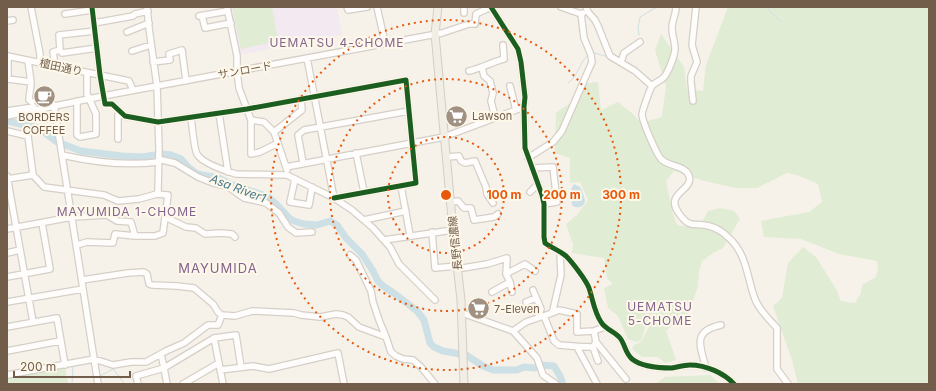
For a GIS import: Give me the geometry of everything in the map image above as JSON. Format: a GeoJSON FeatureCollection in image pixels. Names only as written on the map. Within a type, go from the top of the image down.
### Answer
{"type":"FeatureCollection","features":[{"type":"Feature","properties":{"kind":"main road","name":"長野信濃線"},"geometry":{"type":"LineString","coordinates":[[438,7],[435,34],[462,313],[464,384]]}},
{"type":"Feature","properties":{"kind":"street"},"geometry":{"type":"LineString","coordinates":[[31,7],[40,63]]}},
{"type":"Feature","properties":{"kind":"street"},"geometry":{"type":"LineString","coordinates":[[347,7],[348,10],[367,7]]}},
{"type":"Feature","properties":{"kind":"street"},"geometry":{"type":"LineString","coordinates":[[377,7],[385,43]]}},
{"type":"Feature","properties":{"kind":"street"},"geometry":{"type":"LineString","coordinates":[[491,7],[518,49],[521,62],[525,97],[524,148],[544,204],[544,240],[569,260],[588,287],[596,313],[604,327],[619,337],[628,356],[633,360],[655,368],[673,368],[690,365],[706,368],[723,374],[734,384]]}},
{"type":"Feature","properties":{"kind":"street","name":"サンロード"},"geometry":{"type":"LineString","coordinates":[[7,111],[89,99],[435,34],[469,24],[475,24],[476,14],[491,7]]}},
{"type":"Feature","properties":{"kind":"street"},"geometry":{"type":"LineString","coordinates":[[561,7],[581,14]]}},
{"type":"Feature","properties":{"kind":"street"},"geometry":{"type":"LineString","coordinates":[[676,7],[672,27],[675,49],[674,55],[665,77],[652,86],[642,114],[646,128],[655,149],[662,160],[684,170],[688,175],[690,180],[688,185],[677,195],[674,202],[676,210],[682,218],[693,225],[707,225],[714,227],[735,243],[743,256],[758,306],[777,328],[777,368],[788,384]]}},
{"type":"Feature","properties":{"kind":"street"},"geometry":{"type":"LineString","coordinates":[[693,101],[691,76],[697,62],[692,45],[696,7]]}},
{"type":"Feature","properties":{"kind":"street"},"geometry":{"type":"LineString","coordinates":[[65,14],[92,8],[105,104],[112,104],[125,116]]}},
{"type":"Feature","properties":{"kind":"street"},"geometry":{"type":"LineString","coordinates":[[94,23],[133,16],[148,9],[157,86],[159,149],[157,194]]}},
{"type":"Feature","properties":{"kind":"street"},"geometry":{"type":"LineString","coordinates":[[231,23],[205,28],[201,16],[228,9],[231,23],[237,56],[239,88],[251,120],[251,154],[260,152],[278,143]]}},
{"type":"Feature","properties":{"kind":"street"},"geometry":{"type":"LineString","coordinates":[[581,14],[587,10],[595,20],[610,56],[635,71],[652,86]]}},
{"type":"Feature","properties":{"kind":"street"},"geometry":{"type":"LineString","coordinates":[[528,158],[553,142],[562,131],[592,62],[591,55],[584,38],[581,14]]}},
{"type":"Feature","properties":{"kind":"street"},"geometry":{"type":"LineString","coordinates":[[7,21],[13,20]]}},
{"type":"Feature","properties":{"kind":"street"},"geometry":{"type":"LineString","coordinates":[[127,32],[149,23]]}},
{"type":"Feature","properties":{"kind":"street"},"geometry":{"type":"LineString","coordinates":[[60,50],[59,35],[95,31]]}},
{"type":"Feature","properties":{"kind":"street"},"geometry":{"type":"LineString","coordinates":[[621,62],[624,53],[640,42]]}},
{"type":"Feature","properties":{"kind":"street"},"geometry":{"type":"LineString","coordinates":[[132,51],[151,45]]}},
{"type":"Feature","properties":{"kind":"street"},"geometry":{"type":"LineString","coordinates":[[469,71],[482,68],[492,62],[504,59],[503,45]]}},
{"type":"Feature","properties":{"kind":"street"},"geometry":{"type":"LineString","coordinates":[[55,66],[53,52],[60,50],[62,53],[97,48]]}},
{"type":"Feature","properties":{"kind":"street"},"geometry":{"type":"LineString","coordinates":[[153,62],[170,60],[170,54],[182,50],[186,81]]}},
{"type":"Feature","properties":{"kind":"street"},"geometry":{"type":"LineString","coordinates":[[7,56],[8,79],[31,82]]}},
{"type":"Feature","properties":{"kind":"street","name":"檀田通り"},"geometry":{"type":"LineString","coordinates":[[7,56],[129,81],[133,90]]}},
{"type":"Feature","properties":{"kind":"street"},"geometry":{"type":"LineString","coordinates":[[307,58],[334,198]]}},
{"type":"Feature","properties":{"kind":"street"},"geometry":{"type":"LineString","coordinates":[[28,61],[28,72],[31,82],[29,100],[32,102]]}},
{"type":"Feature","properties":{"kind":"street"},"geometry":{"type":"LineString","coordinates":[[482,68],[484,76],[490,81],[492,93],[491,101],[495,117]]}},
{"type":"Feature","properties":{"kind":"street"},"geometry":{"type":"LineString","coordinates":[[77,101],[78,134],[80,136],[96,134],[96,114],[89,99],[88,73]]}},
{"type":"Feature","properties":{"kind":"street"},"geometry":{"type":"LineString","coordinates":[[118,139],[118,115],[158,122],[247,109],[406,80],[416,182],[334,198]]}},
{"type":"Feature","properties":{"kind":"street"},"geometry":{"type":"LineString","coordinates":[[510,86],[516,110]]}},
{"type":"Feature","properties":{"kind":"street"},"geometry":{"type":"LineString","coordinates":[[274,132],[302,110],[301,99]]}},
{"type":"Feature","properties":{"kind":"street"},"geometry":{"type":"LineString","coordinates":[[54,105],[98,384]]}},
{"type":"Feature","properties":{"kind":"street","name":"サンロード"},"geometry":{"type":"LineString","coordinates":[[7,116],[54,105]]}},
{"type":"Feature","properties":{"kind":"street"},"geometry":{"type":"LineString","coordinates":[[286,167],[444,137],[524,107]]}},
{"type":"Feature","properties":{"kind":"street"},"geometry":{"type":"LineString","coordinates":[[303,163],[298,135],[304,130],[409,111]]}},
{"type":"Feature","properties":{"kind":"street"},"geometry":{"type":"LineString","coordinates":[[219,113],[228,172]]}},
{"type":"Feature","properties":{"kind":"street"},"geometry":{"type":"LineString","coordinates":[[191,117],[197,154],[203,160],[228,172],[287,175],[334,198],[364,220],[384,240],[390,247],[399,264],[435,300]]}},
{"type":"Feature","properties":{"kind":"street"},"geometry":{"type":"LineString","coordinates":[[251,120],[264,122],[274,132],[286,167],[287,175]]}},
{"type":"Feature","properties":{"kind":"street"},"geometry":{"type":"LineString","coordinates":[[7,131],[28,136],[34,175],[44,187],[104,195],[118,201],[139,199],[157,194],[168,195],[163,233],[154,236],[115,234],[113,243],[87,242],[76,245]]}},
{"type":"Feature","properties":{"kind":"street"},"geometry":{"type":"LineString","coordinates":[[356,153],[364,192]]}},
{"type":"Feature","properties":{"kind":"street"},"geometry":{"type":"LineString","coordinates":[[62,154],[77,158],[118,163],[144,164],[162,160],[175,163],[213,183],[227,186],[244,198],[266,203],[279,213],[288,227],[296,233],[312,232]]}},
{"type":"Feature","properties":{"kind":"street"},"geometry":{"type":"LineString","coordinates":[[447,157],[459,156],[461,161],[465,163],[475,161],[486,187],[487,194],[493,203]]}},
{"type":"Feature","properties":{"kind":"street"},"geometry":{"type":"LineString","coordinates":[[532,168],[553,167],[557,202],[544,204]]}},
{"type":"Feature","properties":{"kind":"street"},"geometry":{"type":"LineString","coordinates":[[33,322],[17,227],[9,204],[7,178],[34,175]]}},
{"type":"Feature","properties":{"kind":"street"},"geometry":{"type":"LineString","coordinates":[[296,179],[290,202],[309,205],[312,187]]}},
{"type":"Feature","properties":{"kind":"street"},"geometry":{"type":"LineString","coordinates":[[530,192],[538,184]]}},
{"type":"Feature","properties":{"kind":"street"},"geometry":{"type":"LineString","coordinates":[[401,186],[410,235]]}},
{"type":"Feature","properties":{"kind":"street"},"geometry":{"type":"LineString","coordinates":[[451,202],[458,201],[464,208],[471,208],[474,220],[494,218],[498,214]]}},
{"type":"Feature","properties":{"kind":"street"},"geometry":{"type":"LineString","coordinates":[[364,220],[406,211]]}},
{"type":"Feature","properties":{"kind":"street"},"geometry":{"type":"LineString","coordinates":[[7,229],[72,217],[107,215],[117,220],[131,222],[135,236]]}},
{"type":"Feature","properties":{"kind":"street"},"geometry":{"type":"LineString","coordinates":[[165,217],[186,227],[196,228],[205,234],[222,233],[232,234],[235,237]]}},
{"type":"Feature","properties":{"kind":"street"},"geometry":{"type":"LineString","coordinates":[[7,277],[50,269],[42,223]]}},
{"type":"Feature","properties":{"kind":"street"},"geometry":{"type":"LineString","coordinates":[[384,240],[410,235],[453,230]]}},
{"type":"Feature","properties":{"kind":"street"},"geometry":{"type":"LineString","coordinates":[[432,232],[435,268],[457,268],[487,264],[507,258],[506,274],[510,282],[512,292]]}},
{"type":"Feature","properties":{"kind":"street"},"geometry":{"type":"LineString","coordinates":[[7,253],[20,250]]}},
{"type":"Feature","properties":{"kind":"street"},"geometry":{"type":"LineString","coordinates":[[552,313],[561,275],[560,253]]}},
{"type":"Feature","properties":{"kind":"street"},"geometry":{"type":"LineString","coordinates":[[350,255],[356,260],[372,291],[373,302],[391,352],[403,359],[413,360],[435,384]]}},
{"type":"Feature","properties":{"kind":"street"},"geometry":{"type":"LineString","coordinates":[[506,274],[525,264],[535,271]]}},
{"type":"Feature","properties":{"kind":"street"},"geometry":{"type":"LineString","coordinates":[[82,280],[144,272],[147,274],[149,284],[152,285],[194,288],[213,304],[222,315],[235,316],[252,311],[294,313],[320,317],[336,314],[348,317],[359,327],[386,337]]}},
{"type":"Feature","properties":{"kind":"street"},"geometry":{"type":"LineString","coordinates":[[492,292],[510,282]]}},
{"type":"Feature","properties":{"kind":"street"},"geometry":{"type":"LineString","coordinates":[[7,302],[83,289]]}},
{"type":"Feature","properties":{"kind":"street"},"geometry":{"type":"LineString","coordinates":[[533,290],[541,309],[541,317],[558,345],[571,345],[577,347],[595,345]]}},
{"type":"Feature","properties":{"kind":"street"},"geometry":{"type":"LineString","coordinates":[[526,302],[536,298]]}},
{"type":"Feature","properties":{"kind":"street"},"geometry":{"type":"LineString","coordinates":[[513,331],[526,322],[559,310],[578,314],[577,332],[594,332],[604,327]]}},
{"type":"Feature","properties":{"kind":"street"},"geometry":{"type":"LineString","coordinates":[[462,313],[513,331],[538,360],[542,375],[556,384]]}},
{"type":"Feature","properties":{"kind":"street"},"geometry":{"type":"LineString","coordinates":[[7,375],[94,359],[112,365],[131,362],[146,362],[184,343],[208,325],[218,325],[222,315]]}},
{"type":"Feature","properties":{"kind":"street"},"geometry":{"type":"LineString","coordinates":[[7,327],[57,318],[65,365]]}},
{"type":"Feature","properties":{"kind":"street"},"geometry":{"type":"LineString","coordinates":[[706,368],[699,344],[700,338],[707,330],[721,325]]}},
{"type":"Feature","properties":{"kind":"street"},"geometry":{"type":"LineString","coordinates":[[594,332],[598,361]]}},
{"type":"Feature","properties":{"kind":"street"},"geometry":{"type":"LineString","coordinates":[[138,384],[136,376],[164,368],[214,338],[236,334],[241,367]]}},
{"type":"Feature","properties":{"kind":"street"},"geometry":{"type":"LineString","coordinates":[[214,338],[223,384]]}},
{"type":"Feature","properties":{"kind":"street"},"geometry":{"type":"LineString","coordinates":[[7,351],[60,341]]}},
{"type":"Feature","properties":{"kind":"street"},"geometry":{"type":"LineString","coordinates":[[595,345],[626,379]]}},
{"type":"Feature","properties":{"kind":"street"},"geometry":{"type":"LineString","coordinates":[[577,347],[597,384]]}},
{"type":"Feature","properties":{"kind":"street"},"geometry":{"type":"LineString","coordinates":[[220,370],[253,366],[269,369],[338,353],[344,384]]}},
{"type":"Feature","properties":{"kind":"street"},"geometry":{"type":"LineString","coordinates":[[161,354],[167,384]]}},
{"type":"Feature","properties":{"kind":"street"},"geometry":{"type":"LineString","coordinates":[[183,384],[219,363]]}},
{"type":"Feature","properties":{"kind":"shaded area"},"geometry":{"type":"Polygon","coordinates":[[[229,7],[337,7],[342,35],[239,55],[229,7]]]}},
{"type":"Feature","properties":{"kind":"shaded area"},"geometry":{"type":"Polygon","coordinates":[[[574,184],[580,187],[585,200],[584,205],[580,207],[572,205],[571,189],[574,184]]]}},
{"type":"Feature","properties":{"kind":"green space"},"geometry":{"type":"Polygon","coordinates":[[[232,7],[272,7],[278,41],[241,49],[232,7]]]}},
{"type":"Feature","properties":{"kind":"green space"},"geometry":{"type":"Polygon","coordinates":[[[728,7],[929,7],[929,384],[798,384],[792,360],[773,306],[782,298],[788,263],[803,247],[816,257],[836,289],[841,301],[855,303],[861,293],[862,285],[876,277],[878,269],[877,261],[839,254],[801,239],[764,237],[761,221],[809,212],[822,202],[818,184],[797,175],[787,173],[757,188],[735,188],[701,180],[674,171],[666,181],[673,214],[677,225],[698,229],[708,211],[720,208],[734,211],[740,219],[723,248],[702,261],[699,272],[698,287],[687,316],[678,320],[666,331],[676,360],[665,363],[658,357],[642,357],[632,349],[634,345],[641,342],[650,325],[648,320],[641,340],[637,342],[628,339],[618,316],[608,308],[604,288],[613,284],[607,278],[604,258],[572,253],[573,244],[566,224],[577,215],[588,200],[580,182],[570,183],[570,158],[555,153],[556,113],[571,103],[588,83],[598,82],[601,110],[618,102],[633,114],[641,123],[662,117],[666,86],[655,50],[661,34],[684,67],[687,89],[703,91],[706,65],[728,7]]]}},
{"type":"Feature","properties":{"kind":"green space"},"geometry":{"type":"Polygon","coordinates":[[[65,367],[68,384],[7,384],[7,377],[65,367]]]}},
{"type":"Feature","properties":{"kind":"green space"},"geometry":{"type":"Polygon","coordinates":[[[710,375],[720,384],[655,384],[665,377],[710,375]]]}},
{"type":"Feature","properties":{"kind":"waterway"},"geometry":{"type":"LineString","coordinates":[[639,35],[638,28],[640,17],[657,7]]}},
{"type":"Feature","properties":{"kind":"waterway"},"geometry":{"type":"LineString","coordinates":[[766,7],[781,22]]}},
{"type":"Feature","properties":{"kind":"waterway"},"geometry":{"type":"LineString","coordinates":[[592,52],[608,57]]}},
{"type":"Feature","properties":{"kind":"waterway"},"geometry":{"type":"LineString","coordinates":[[568,83],[575,76],[588,55]]}},
{"type":"Feature","properties":{"kind":"waterway","name":"Asa River1"},"geometry":{"type":"LineString","coordinates":[[7,121],[38,128],[57,142],[81,151],[142,157],[162,154],[171,155],[181,159],[197,174],[219,178],[230,184],[268,197],[294,221],[304,224],[317,225],[330,221],[337,225],[346,238],[362,254],[378,281],[417,311],[424,320],[430,343],[434,347],[443,351],[466,355],[483,366],[493,370],[517,370],[524,367],[534,368],[543,365],[554,366],[563,384]]}},
{"type":"Feature","properties":{"kind":"waterway"},"geometry":{"type":"LineString","coordinates":[[72,384],[73,366]]}},
{"type":"Feature","properties":{"kind":"waterway"},"geometry":{"type":"LineString","coordinates":[[100,376],[113,369],[125,384]]}},
{"type":"Feature","properties":{"kind":"waterway"},"geometry":{"type":"LineString","coordinates":[[94,384],[95,379]]}},
{"type":"Feature","properties":{"kind":"cycle path"},"geometry":{"type":"LineString","coordinates":[[92,7],[105,104],[112,104],[125,116],[158,122],[247,109],[406,80],[416,183],[334,198]]}},
{"type":"Feature","properties":{"kind":"cycle path"},"geometry":{"type":"LineString","coordinates":[[491,7],[518,49],[521,62],[525,97],[525,148],[544,204],[545,243],[566,256],[579,271],[589,288],[595,310],[601,322],[605,327],[620,338],[628,354],[636,362],[656,367],[672,368],[690,365],[702,366],[720,373],[734,384]]}},
{"type":"Feature","properties":{"kind":"place","name":"BORDERS COFFEE"},"geometry":{"type":"Point","coordinates":[44,97]}},
{"type":"Feature","properties":{"kind":"place","name":"Lawson"},"geometry":{"type":"Point","coordinates":[457,116]}},
{"type":"Feature","properties":{"kind":"place","name":"7-Eleven"},"geometry":{"type":"Point","coordinates":[478,309]}},
{"type":"Feature","properties":{"kind":"district","name":"UEMATSU 4-CHOME"},"geometry":{"type":"Point","coordinates":[337,42]}},
{"type":"Feature","properties":{"kind":"district","name":"MAYUMIDA 1-CHOME"},"geometry":{"type":"Point","coordinates":[127,211]}},
{"type":"Feature","properties":{"kind":"district","name":"MAYUMIDA"},"geometry":{"type":"Point","coordinates":[218,268]}},
{"type":"Feature","properties":{"kind":"district","name":"UEMATSU 5-CHOME"},"geometry":{"type":"Point","coordinates":[660,313]}}]}
